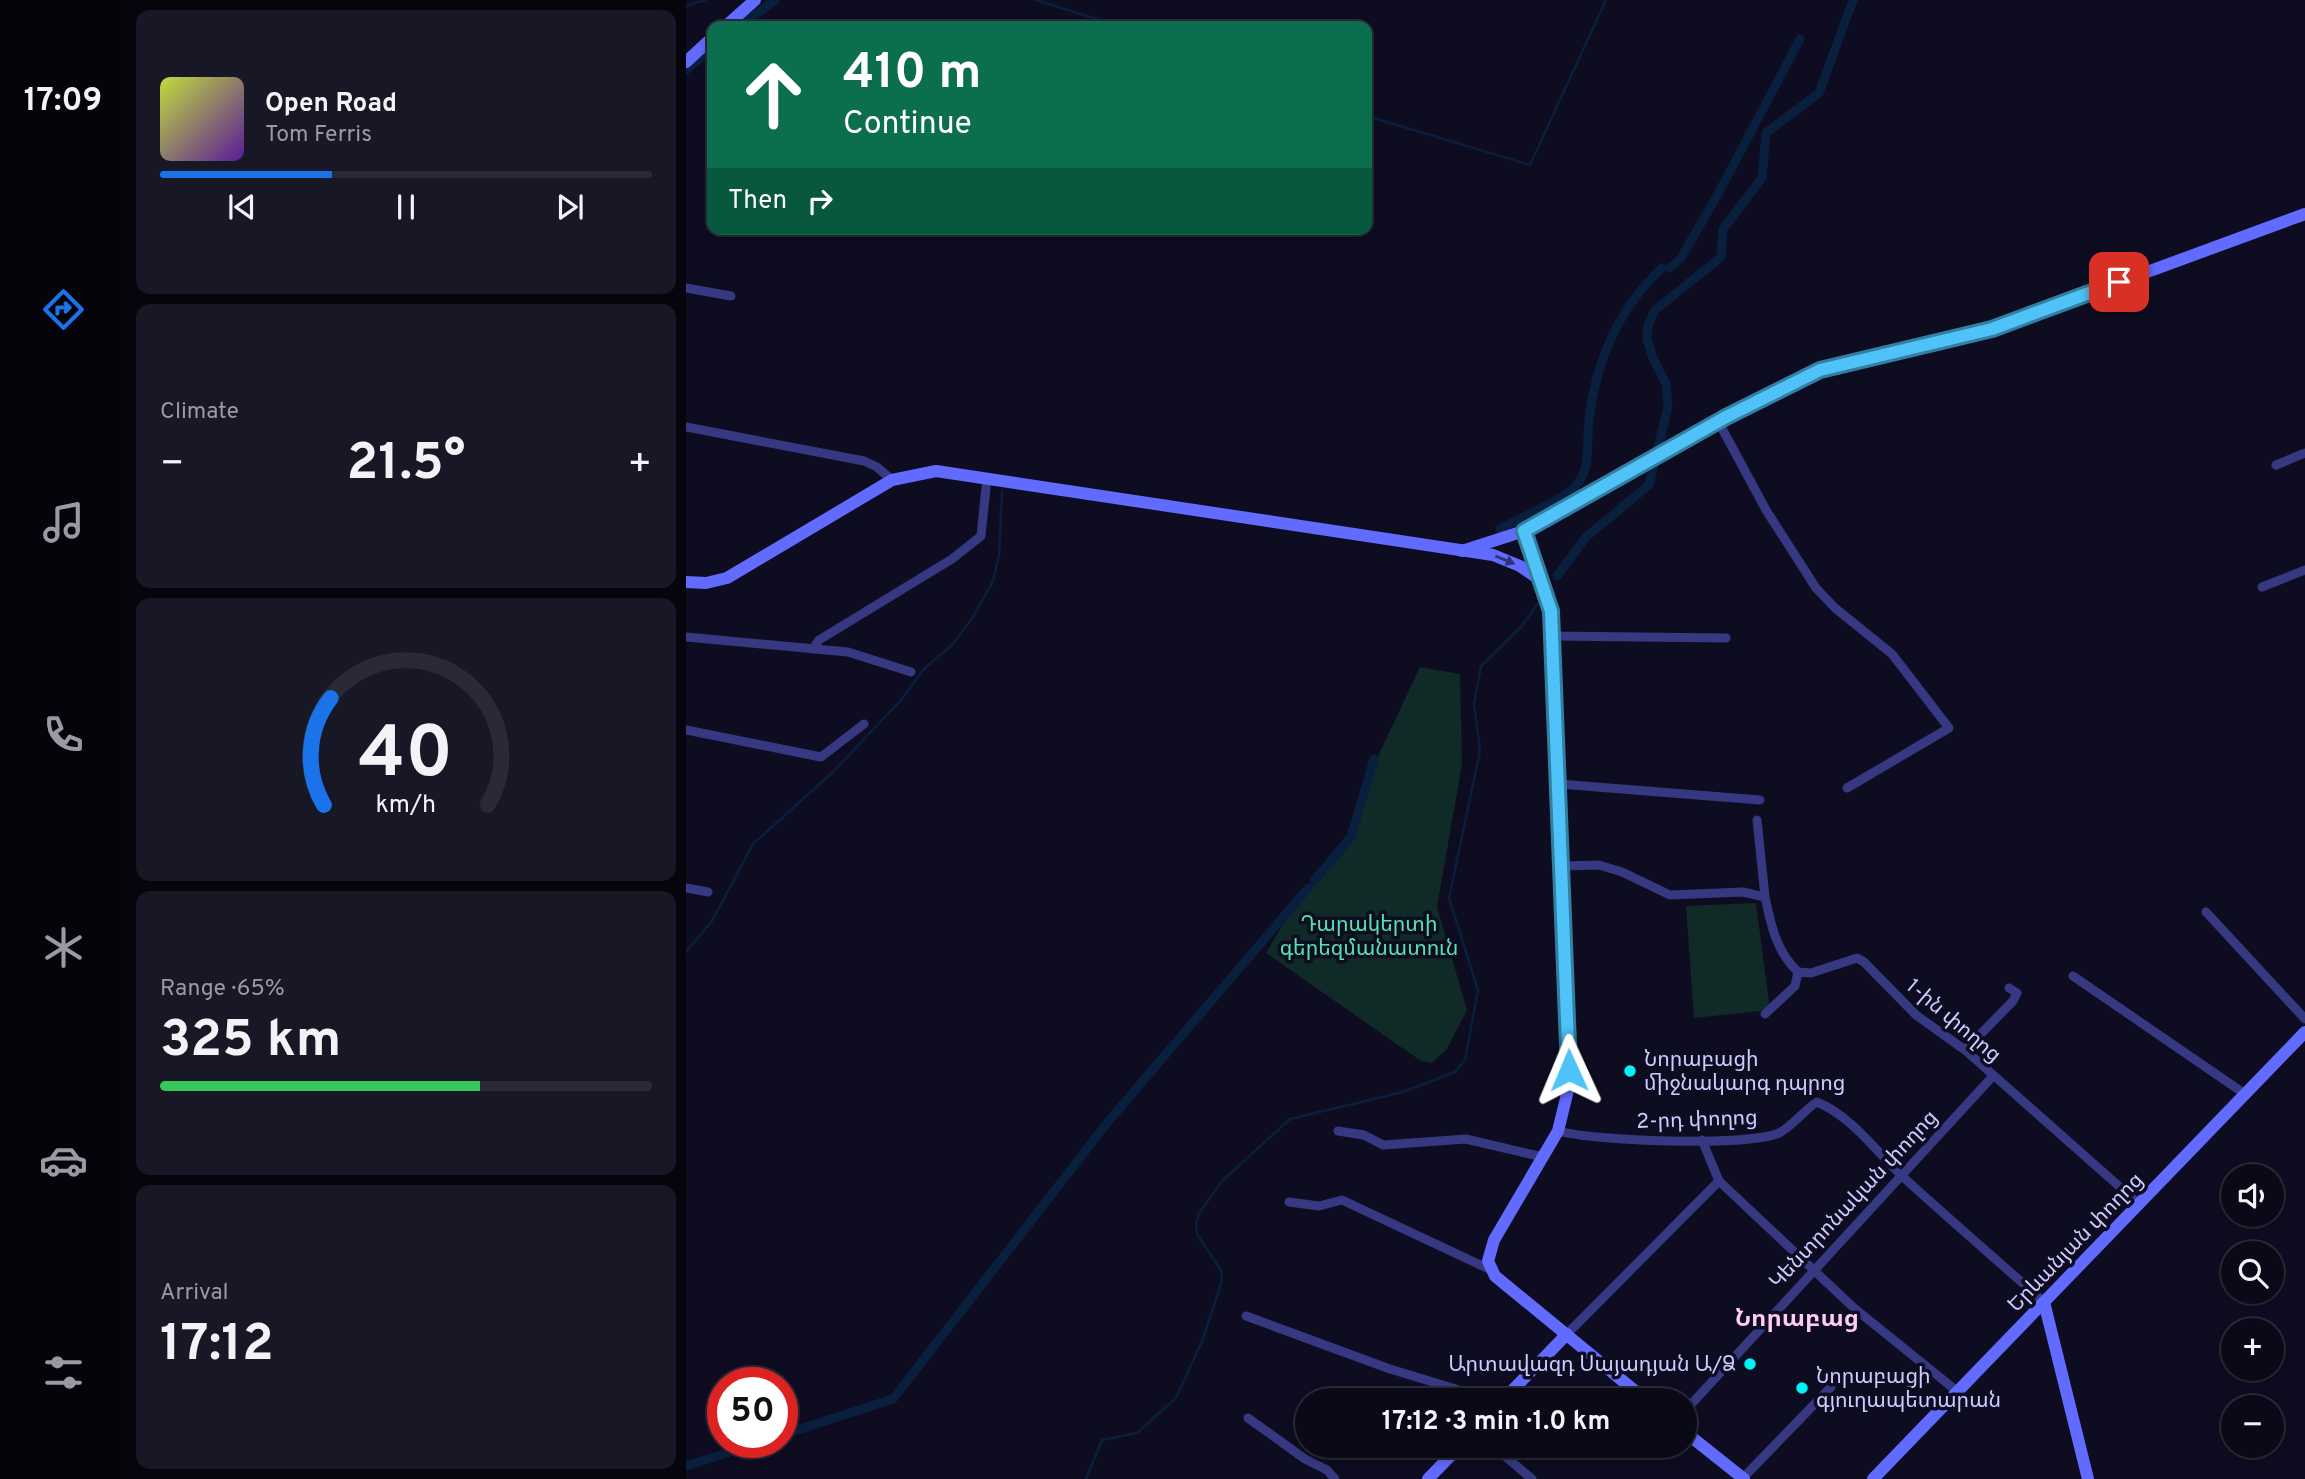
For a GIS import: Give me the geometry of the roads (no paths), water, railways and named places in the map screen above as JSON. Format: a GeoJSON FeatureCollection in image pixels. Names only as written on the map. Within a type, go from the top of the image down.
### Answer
{"type":"FeatureCollection","features":[{"type":"Feature","properties":{"kind":"main road"},"geometry":{"type":"LineString","coordinates":[[732,21],[755,0]]}},
{"type":"Feature","properties":{"kind":"main road"},"geometry":{"type":"LineString","coordinates":[[686,62],[707,43]]}},
{"type":"Feature","properties":{"kind":"main road"},"geometry":{"type":"LineString","coordinates":[[1462,551],[1524,531],[1718,421],[1820,370],[1992,329],[2305,214]]}},
{"type":"Feature","properties":{"kind":"main road"},"geometry":{"type":"LineString","coordinates":[[686,582],[706,583],[727,578],[892,480],[936,471],[1493,555],[1520,566],[1544,582]]}},
{"type":"Feature","properties":{"kind":"main road"},"geometry":{"type":"LineString","coordinates":[[1524,531],[1544,582],[1551,611],[1563,866],[1569,1086],[1558,1131],[1494,1240],[1489,1251],[1489,1269],[1632,1388]]}},
{"type":"Feature","properties":{"kind":"main road","name":"Երևանյան փողոց"},"geometry":{"type":"LineString","coordinates":[[1873,1479],[2305,1032]]}},
{"type":"Feature","properties":{"kind":"main road"},"geometry":{"type":"LineString","coordinates":[[2044,1302],[2088,1479]]}},
{"type":"Feature","properties":{"kind":"main road"},"geometry":{"type":"LineString","coordinates":[[1515,1388],[1567,1334]]}},
{"type":"Feature","properties":{"kind":"main road"},"geometry":{"type":"LineString","coordinates":[[1697,1442],[1743,1479]]}},
{"type":"Feature","properties":{"kind":"main road"},"geometry":{"type":"LineString","coordinates":[[1428,1479],[1448,1458]]}},
{"type":"Feature","properties":{"kind":"street"},"geometry":{"type":"LineString","coordinates":[[686,288],[731,296]]}},
{"type":"Feature","properties":{"kind":"street"},"geometry":{"type":"LineString","coordinates":[[1718,421],[1766,510],[1816,587],[1835,608],[1892,654],[1950,728],[1847,788]]}},
{"type":"Feature","properties":{"kind":"street"},"geometry":{"type":"LineString","coordinates":[[686,427],[864,461],[877,467],[892,480]]}},
{"type":"Feature","properties":{"kind":"street"},"geometry":{"type":"LineString","coordinates":[[2276,465],[2305,453]]}},
{"type":"Feature","properties":{"kind":"street"},"geometry":{"type":"LineString","coordinates":[[813,649],[819,640],[952,559],[981,536],[987,478]]}},
{"type":"Feature","properties":{"kind":"street"},"geometry":{"type":"LineString","coordinates":[[2262,587],[2305,569]]}},
{"type":"Feature","properties":{"kind":"street"},"geometry":{"type":"LineString","coordinates":[[1552,636],[1726,638]]}},
{"type":"Feature","properties":{"kind":"street"},"geometry":{"type":"LineString","coordinates":[[686,637],[848,652],[911,672]]}},
{"type":"Feature","properties":{"kind":"street"},"geometry":{"type":"LineString","coordinates":[[686,730],[821,757],[864,724]]}},
{"type":"Feature","properties":{"kind":"street"},"geometry":{"type":"LineString","coordinates":[[1559,783],[1760,800]]}},
{"type":"Feature","properties":{"kind":"street"},"geometry":{"type":"LineString","coordinates":[[1757,820],[1765,897],[1777,944],[1786,961],[1798,972],[1795,986],[1765,1014]]}},
{"type":"Feature","properties":{"kind":"street"},"geometry":{"type":"LineString","coordinates":[[1563,866],[1599,865],[1622,872],[1670,895],[1743,892],[1765,897]]}},
{"type":"Feature","properties":{"kind":"street"},"geometry":{"type":"LineString","coordinates":[[686,888],[708,892]]}},
{"type":"Feature","properties":{"kind":"street"},"geometry":{"type":"LineString","coordinates":[[2206,912],[2305,1019]]}},
{"type":"Feature","properties":{"kind":"street","name":"1-ին փողոց"},"geometry":{"type":"LineString","coordinates":[[1798,972],[1811,973],[1857,958],[1864,961],[1916,1015],[1965,1050],[2138,1203]]}},
{"type":"Feature","properties":{"kind":"street"},"geometry":{"type":"LineString","coordinates":[[2073,976],[2245,1094]]}},
{"type":"Feature","properties":{"kind":"street"},"geometry":{"type":"LineString","coordinates":[[1965,1050],[2013,1001],[2017,993],[2009,988]]}},
{"type":"Feature","properties":{"kind":"street","name":"Կենտրոնական փողոց"},"geometry":{"type":"LineString","coordinates":[[1697,1398],[1993,1076]]}},
{"type":"Feature","properties":{"kind":"street","name":"2-րդ փողոց"},"geometry":{"type":"LineString","coordinates":[[1558,1131],[1646,1140],[1702,1140],[1780,1133],[1817,1102],[1828,1107],[1854,1128],[1901,1175],[2044,1302]]}},
{"type":"Feature","properties":{"kind":"street"},"geometry":{"type":"LineString","coordinates":[[1338,1131],[1364,1135],[1383,1145],[1466,1139],[1543,1157]]}},
{"type":"Feature","properties":{"kind":"street"},"geometry":{"type":"LineString","coordinates":[[1702,1140],[1719,1181],[1854,1308],[1958,1392]]}},
{"type":"Feature","properties":{"kind":"street"},"geometry":{"type":"LineString","coordinates":[[1567,1334],[1719,1181]]}},
{"type":"Feature","properties":{"kind":"street"},"geometry":{"type":"LineString","coordinates":[[1289,1202],[1318,1206],[1342,1200],[1489,1269]]}},
{"type":"Feature","properties":{"kind":"street"},"geometry":{"type":"LineString","coordinates":[[1246,1316],[1390,1369],[1453,1388]]}},
{"type":"Feature","properties":{"kind":"street"},"geometry":{"type":"LineString","coordinates":[[1743,1479],[1831,1387]]}},
{"type":"Feature","properties":{"kind":"street"},"geometry":{"type":"LineString","coordinates":[[1248,1419],[1335,1479]]}},
{"type":"Feature","properties":{"kind":"street"},"geometry":{"type":"LineString","coordinates":[[1507,1458],[1532,1479]]}},
{"type":"Feature","properties":{"kind":"waterway"},"geometry":{"type":"LineString","coordinates":[[686,6],[705,0]]}},
{"type":"Feature","properties":{"kind":"waterway"},"geometry":{"type":"LineString","coordinates":[[747,21],[775,0]]}},
{"type":"Feature","properties":{"kind":"waterway"},"geometry":{"type":"LineString","coordinates":[[1036,0],[1103,21]]}},
{"type":"Feature","properties":{"kind":"waterway"},"geometry":{"type":"LineString","coordinates":[[1372,118],[1530,165],[1606,0]]}},
{"type":"Feature","properties":{"kind":"waterway"},"geometry":{"type":"LineString","coordinates":[[1557,576],[1586,537],[1649,485],[1668,406],[1666,384],[1647,339],[1648,325],[1655,310],[1721,257],[1723,229],[1762,178],[1766,133],[1819,93],[1853,0]]}},
{"type":"Feature","properties":{"kind":"waterway"},"geometry":{"type":"LineString","coordinates":[[1670,268],[1681,258],[1718,194],[1800,39]]}},
{"type":"Feature","properties":{"kind":"waterway"},"geometry":{"type":"LineString","coordinates":[[686,70],[707,52]]}},
{"type":"Feature","properties":{"kind":"waterway"},"geometry":{"type":"LineString","coordinates":[[1500,529],[1560,498],[1580,480],[1586,464],[1592,398],[1604,357],[1621,319],[1662,268]]}},
{"type":"Feature","properties":{"kind":"waterway"},"geometry":{"type":"LineString","coordinates":[[686,952],[712,921],[753,844],[832,773],[901,700],[923,670],[953,644],[973,617],[993,581],[999,555],[1002,492]]}},
{"type":"Feature","properties":{"kind":"waterway"},"geometry":{"type":"LineString","coordinates":[[1086,1479],[1102,1440],[1137,1433],[1176,1398],[1202,1341],[1221,1284],[1222,1272],[1197,1234],[1196,1224],[1199,1213],[1222,1181],[1290,1119],[1403,1092],[1455,1072],[1465,1060],[1478,990],[1449,898],[1480,751],[1474,704],[1481,666],[1522,626],[1538,603]]}},
{"type":"Feature","properties":{"kind":"waterway"},"geometry":{"type":"LineString","coordinates":[[1314,881],[1351,837],[1374,759]]}},
{"type":"Feature","properties":{"kind":"waterway"},"geometry":{"type":"LineString","coordinates":[[798,1430],[893,1399],[1107,1123],[1308,888]]}},
{"type":"Feature","properties":{"kind":"waterway"},"geometry":{"type":"LineString","coordinates":[[686,1466],[711,1458]]}},
{"type":"Feature","properties":{"kind":"place","name":"Նորաբացի միջնակարգ դպրոց"},"geometry":{"type":"Point","coordinates":[1630,1071]}},
{"type":"Feature","properties":{"kind":"place","name":"Արտավազդ Սայադյան Ա/Ձ"},"geometry":{"type":"Point","coordinates":[1750,1364]}},
{"type":"Feature","properties":{"kind":"place","name":"Նորաբացի գյուղապետարան"},"geometry":{"type":"Point","coordinates":[1802,1388]}},
{"type":"Feature","properties":{"kind":"district","name":"Նորաբաց"},"geometry":{"type":"Point","coordinates":[1797,1318]}},
{"type":"Feature","properties":{"kind":"park label","name":"Դարակերտի գերեզմանատուն"},"geometry":{"type":"Point","coordinates":[1369,936]}}]}
